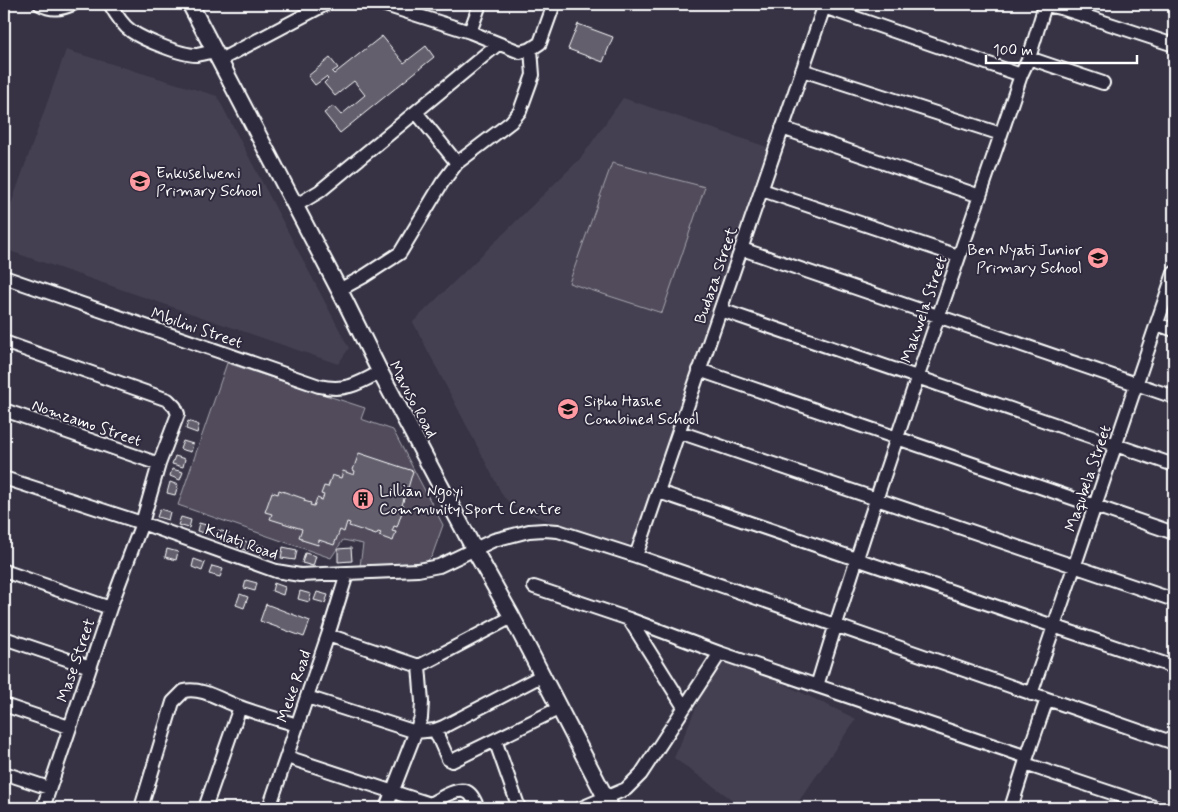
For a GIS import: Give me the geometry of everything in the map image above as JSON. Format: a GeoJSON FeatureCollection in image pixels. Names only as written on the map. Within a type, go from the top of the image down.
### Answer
{"type":"FeatureCollection","features":[{"type":"Feature","properties":{"kind":"street"},"geometry":{"type":"LineString","coordinates":[[40,4],[47,8],[55,9],[73,4]]}},
{"type":"Feature","properties":{"kind":"street"},"geometry":{"type":"LineString","coordinates":[[110,4],[116,15],[130,31],[180,52],[196,55],[218,55],[326,4]]}},
{"type":"Feature","properties":{"kind":"street","name":"Mavuso Road"},"geometry":{"type":"LineString","coordinates":[[190,4],[380,372],[512,617],[608,803]]}},
{"type":"Feature","properties":{"kind":"street"},"geometry":{"type":"LineString","coordinates":[[382,4],[412,8],[520,52],[536,46]]}},
{"type":"Feature","properties":{"kind":"street"},"geometry":{"type":"LineString","coordinates":[[470,32],[480,4]]}},
{"type":"Feature","properties":{"kind":"street"},"geometry":{"type":"LineString","coordinates":[[339,290],[400,253],[457,163],[510,122],[520,111],[533,75],[536,46],[554,4]]}},
{"type":"Feature","properties":{"kind":"street"},"geometry":{"type":"LineString","coordinates":[[1044,4],[1065,6],[1174,46]]}},
{"type":"Feature","properties":{"kind":"street","name":"Makwela Street"},"geometry":{"type":"LineString","coordinates":[[817,686],[896,437],[1021,75],[1029,58],[1044,4]]}},
{"type":"Feature","properties":{"kind":"street"},"geometry":{"type":"LineString","coordinates":[[825,6],[1021,75]]}},
{"type":"Feature","properties":{"kind":"street","name":"Budaza Street"},"geometry":{"type":"LineString","coordinates":[[636,556],[825,6]]}},
{"type":"Feature","properties":{"kind":"street"},"geometry":{"type":"LineString","coordinates":[[295,206],[320,191],[498,44]]}},
{"type":"Feature","properties":{"kind":"street"},"geometry":{"type":"LineString","coordinates":[[1029,58],[1103,83]]}},
{"type":"Feature","properties":{"kind":"street"},"geometry":{"type":"LineString","coordinates":[[802,70],[1001,134]]}},
{"type":"Feature","properties":{"kind":"street"},"geometry":{"type":"LineString","coordinates":[[416,112],[457,163]]}},
{"type":"Feature","properties":{"kind":"street"},"geometry":{"type":"LineString","coordinates":[[782,128],[980,196]]}},
{"type":"Feature","properties":{"kind":"street"},"geometry":{"type":"LineString","coordinates":[[762,190],[958,256]]}},
{"type":"Feature","properties":{"kind":"street"},"geometry":{"type":"LineString","coordinates":[[742,249],[1174,397]]}},
{"type":"Feature","properties":{"kind":"street","name":"Maqubela Street"},"geometry":{"type":"LineString","coordinates":[[1032,694],[1174,273]]}},
{"type":"Feature","properties":{"kind":"street","name":"Mbilini Street"},"geometry":{"type":"LineString","coordinates":[[4,277],[319,386],[342,389],[356,385],[380,372]]}},
{"type":"Feature","properties":{"kind":"street"},"geometry":{"type":"LineString","coordinates":[[721,310],[1174,465]]}},
{"type":"Feature","properties":{"kind":"street"},"geometry":{"type":"LineString","coordinates":[[1157,324],[1174,330]]}},
{"type":"Feature","properties":{"kind":"street","name":"Mase Street"},"geometry":{"type":"LineString","coordinates":[[4,342],[163,398],[177,410],[177,420],[159,464],[142,523],[110,608],[43,808]]}},
{"type":"Feature","properties":{"kind":"street"},"geometry":{"type":"LineString","coordinates":[[699,370],[1174,533]]}},
{"type":"Feature","properties":{"kind":"street","name":"Nomzamo Street"},"geometry":{"type":"LineString","coordinates":[[4,410],[159,464]]}},
{"type":"Feature","properties":{"kind":"street"},"geometry":{"type":"LineString","coordinates":[[679,432],[1174,600]]}},
{"type":"Feature","properties":{"kind":"street","name":"Kulati Road"},"geometry":{"type":"LineString","coordinates":[[4,478],[142,523],[276,571],[293,574],[347,574],[418,570],[439,566],[494,540],[511,535],[544,530],[558,532],[636,556],[1174,743]]}},
{"type":"Feature","properties":{"kind":"street"},"geometry":{"type":"LineString","coordinates":[[659,492],[1174,667]]}},
{"type":"Feature","properties":{"kind":"street"},"geometry":{"type":"LineString","coordinates":[[4,571],[110,608]]}},
{"type":"Feature","properties":{"kind":"street","name":"Meke Road"},"geometry":{"type":"LineString","coordinates":[[269,808],[347,574]]}},
{"type":"Feature","properties":{"kind":"street"},"geometry":{"type":"LineString","coordinates":[[534,587],[629,619],[1157,808]]}},
{"type":"Feature","properties":{"kind":"street"},"geometry":{"type":"LineString","coordinates":[[328,635],[419,666],[512,617]]}},
{"type":"Feature","properties":{"kind":"street"},"geometry":{"type":"LineString","coordinates":[[629,619],[684,707]]}},
{"type":"Feature","properties":{"kind":"street"},"geometry":{"type":"LineString","coordinates":[[4,638],[90,667]]}},
{"type":"Feature","properties":{"kind":"street"},"geometry":{"type":"LineString","coordinates":[[581,808],[608,803],[641,774],[720,653]]}},
{"type":"Feature","properties":{"kind":"street"},"geometry":{"type":"LineString","coordinates":[[386,808],[416,732],[422,711],[419,666]]}},
{"type":"Feature","properties":{"kind":"street"},"geometry":{"type":"LineString","coordinates":[[307,697],[416,732],[435,730],[542,675]]}},
{"type":"Feature","properties":{"kind":"street"},"geometry":{"type":"LineString","coordinates":[[141,808],[174,702],[178,695],[184,691],[195,690],[240,708],[297,725]]}},
{"type":"Feature","properties":{"kind":"street"},"geometry":{"type":"LineString","coordinates":[[1011,808],[1047,700]]}},
{"type":"Feature","properties":{"kind":"street"},"geometry":{"type":"LineString","coordinates":[[4,705],[69,727]]}},
{"type":"Feature","properties":{"kind":"street"},"geometry":{"type":"LineString","coordinates":[[205,808],[240,708]]}},
{"type":"Feature","properties":{"kind":"street"},"geometry":{"type":"LineString","coordinates":[[435,730],[448,759],[451,761],[560,708]]}},
{"type":"Feature","properties":{"kind":"street"},"geometry":{"type":"LineString","coordinates":[[495,740],[519,808]]}},
{"type":"Feature","properties":{"kind":"street"},"geometry":{"type":"LineString","coordinates":[[287,757],[431,806],[457,791],[465,791],[470,794],[478,808]]}},
{"type":"Feature","properties":{"kind":"street"},"geometry":{"type":"LineString","coordinates":[[4,773],[49,788]]}},
{"type":"Feature","properties":{"kind":"shaded area","name":"Enkuselweni Primary School"},"geometry":{"type":"Polygon","coordinates":[[[66,50],[217,96],[349,348],[338,364],[4,249],[4,224],[66,50]]]}},
{"type":"Feature","properties":{"kind":"shaded area","name":"Sipho Hashe Combined School"},"geometry":{"type":"Polygon","coordinates":[[[623,98],[767,147],[634,540],[622,547],[516,509],[503,496],[413,322],[581,158],[623,98]]]}},
{"type":"Feature","properties":{"kind":"shaded area"},"geometry":{"type":"Polygon","coordinates":[[[612,163],[705,187],[662,313],[569,283],[612,163]]]}},
{"type":"Feature","properties":{"kind":"shaded area"},"geometry":{"type":"Polygon","coordinates":[[[227,363],[365,408],[361,419],[393,430],[443,525],[432,556],[425,563],[360,566],[363,544],[343,540],[331,558],[178,505],[227,363]]]}},
{"type":"Feature","properties":{"kind":"shaded area"},"geometry":{"type":"Polygon","coordinates":[[[720,653],[856,719],[794,808],[744,808],[674,758],[720,653]]]}},
{"type":"Feature","properties":{"kind":"building"},"geometry":{"type":"Polygon","coordinates":[[[578,24],[613,37],[603,62],[568,49],[578,24]]]}},
{"type":"Feature","properties":{"kind":"building"},"geometry":{"type":"Polygon","coordinates":[[[382,36],[404,63],[426,46],[434,57],[340,133],[324,113],[333,106],[341,115],[365,95],[354,81],[335,96],[324,83],[328,79],[326,77],[315,85],[308,76],[330,58],[338,68],[332,72],[334,74],[382,36]]]}},
{"type":"Feature","properties":{"kind":"building"},"geometry":{"type":"Polygon","coordinates":[[[188,421],[199,425],[197,433],[186,429],[188,421]]]}},
{"type":"Feature","properties":{"kind":"building"},"geometry":{"type":"Polygon","coordinates":[[[183,441],[193,444],[191,452],[180,449],[183,441]]]}},
{"type":"Feature","properties":{"kind":"building","name":"Lillian Ngoyi Community Sport Centre"},"geometry":{"type":"Polygon","coordinates":[[[359,453],[413,471],[408,488],[406,487],[404,491],[406,492],[402,505],[404,506],[397,527],[394,526],[392,531],[396,532],[393,541],[379,536],[381,533],[378,532],[376,535],[349,526],[350,523],[347,522],[344,532],[340,530],[334,545],[319,540],[318,545],[302,540],[299,537],[302,529],[270,519],[272,514],[265,512],[272,492],[278,494],[279,490],[305,499],[304,501],[314,506],[317,498],[322,500],[324,495],[321,494],[324,486],[328,487],[332,475],[341,478],[343,471],[354,475],[355,471],[353,470],[359,453]]]}},
{"type":"Feature","properties":{"kind":"building"},"geometry":{"type":"Polygon","coordinates":[[[175,456],[185,459],[183,467],[172,464],[175,456]]]}},
{"type":"Feature","properties":{"kind":"building"},"geometry":{"type":"Polygon","coordinates":[[[172,469],[183,472],[180,480],[170,476],[172,469]]]}},
{"type":"Feature","properties":{"kind":"building"},"geometry":{"type":"Polygon","coordinates":[[[170,482],[178,485],[175,495],[167,493],[170,482]]]}},
{"type":"Feature","properties":{"kind":"building"},"geometry":{"type":"Polygon","coordinates":[[[160,509],[170,512],[168,520],[157,517],[160,509]]]}},
{"type":"Feature","properties":{"kind":"building"},"geometry":{"type":"Polygon","coordinates":[[[181,517],[191,520],[189,528],[178,525],[181,517]]]}},
{"type":"Feature","properties":{"kind":"building"},"geometry":{"type":"Polygon","coordinates":[[[199,523],[210,526],[208,534],[197,531],[199,523]]]}},
{"type":"Feature","properties":{"kind":"building"},"geometry":{"type":"Polygon","coordinates":[[[218,530],[229,533],[226,541],[216,538],[218,530]]]}},
{"type":"Feature","properties":{"kind":"building"},"geometry":{"type":"Polygon","coordinates":[[[239,539],[250,543],[248,551],[237,547],[239,539]]]}},
{"type":"Feature","properties":{"kind":"building"},"geometry":{"type":"Polygon","coordinates":[[[257,544],[268,548],[265,556],[255,552],[257,544]]]}},
{"type":"Feature","properties":{"kind":"building"},"geometry":{"type":"Polygon","coordinates":[[[283,547],[297,550],[295,560],[281,558],[283,547]]]}},
{"type":"Feature","properties":{"kind":"building"},"geometry":{"type":"Polygon","coordinates":[[[351,548],[352,561],[338,562],[338,549],[351,548]]]}},
{"type":"Feature","properties":{"kind":"building"},"geometry":{"type":"Polygon","coordinates":[[[167,549],[178,552],[176,560],[165,557],[167,549]]]}},
{"type":"Feature","properties":{"kind":"building"},"geometry":{"type":"Polygon","coordinates":[[[305,553],[316,556],[313,566],[302,563],[305,553]]]}},
{"type":"Feature","properties":{"kind":"building"},"geometry":{"type":"Polygon","coordinates":[[[194,559],[205,563],[202,571],[192,567],[194,559]]]}},
{"type":"Feature","properties":{"kind":"building"},"geometry":{"type":"Polygon","coordinates":[[[212,566],[223,569],[220,577],[209,574],[212,566]]]}},
{"type":"Feature","properties":{"kind":"building"},"geometry":{"type":"Polygon","coordinates":[[[246,580],[257,583],[255,591],[244,588],[246,580]]]}},
{"type":"Feature","properties":{"kind":"building"},"geometry":{"type":"Polygon","coordinates":[[[274,583],[285,587],[283,595],[272,591],[274,583]]]}},
{"type":"Feature","properties":{"kind":"building"},"geometry":{"type":"Polygon","coordinates":[[[300,591],[311,594],[309,602],[298,599],[300,591]]]}},
{"type":"Feature","properties":{"kind":"building"},"geometry":{"type":"Polygon","coordinates":[[[317,592],[328,595],[325,603],[314,600],[317,592]]]}},
{"type":"Feature","properties":{"kind":"building"},"geometry":{"type":"Polygon","coordinates":[[[240,594],[248,597],[244,608],[236,605],[240,594]]]}},
{"type":"Feature","properties":{"kind":"building"},"geometry":{"type":"Polygon","coordinates":[[[266,604],[310,621],[304,637],[260,621],[266,604]]]}},
{"type":"Feature","properties":{"kind":"place","name":"Enkuselweni Primary School"},"geometry":{"type":"Point","coordinates":[140,181]}},
{"type":"Feature","properties":{"kind":"place","name":"Ben Nyati Junior Primary School"},"geometry":{"type":"Point","coordinates":[1098,258]}},
{"type":"Feature","properties":{"kind":"place","name":"Sipho Hashe Combined School"},"geometry":{"type":"Point","coordinates":[568,409]}},
{"type":"Feature","properties":{"kind":"place","name":"Lillian Ngoyi Community Sport Centre"},"geometry":{"type":"Point","coordinates":[363,499]}}]}
